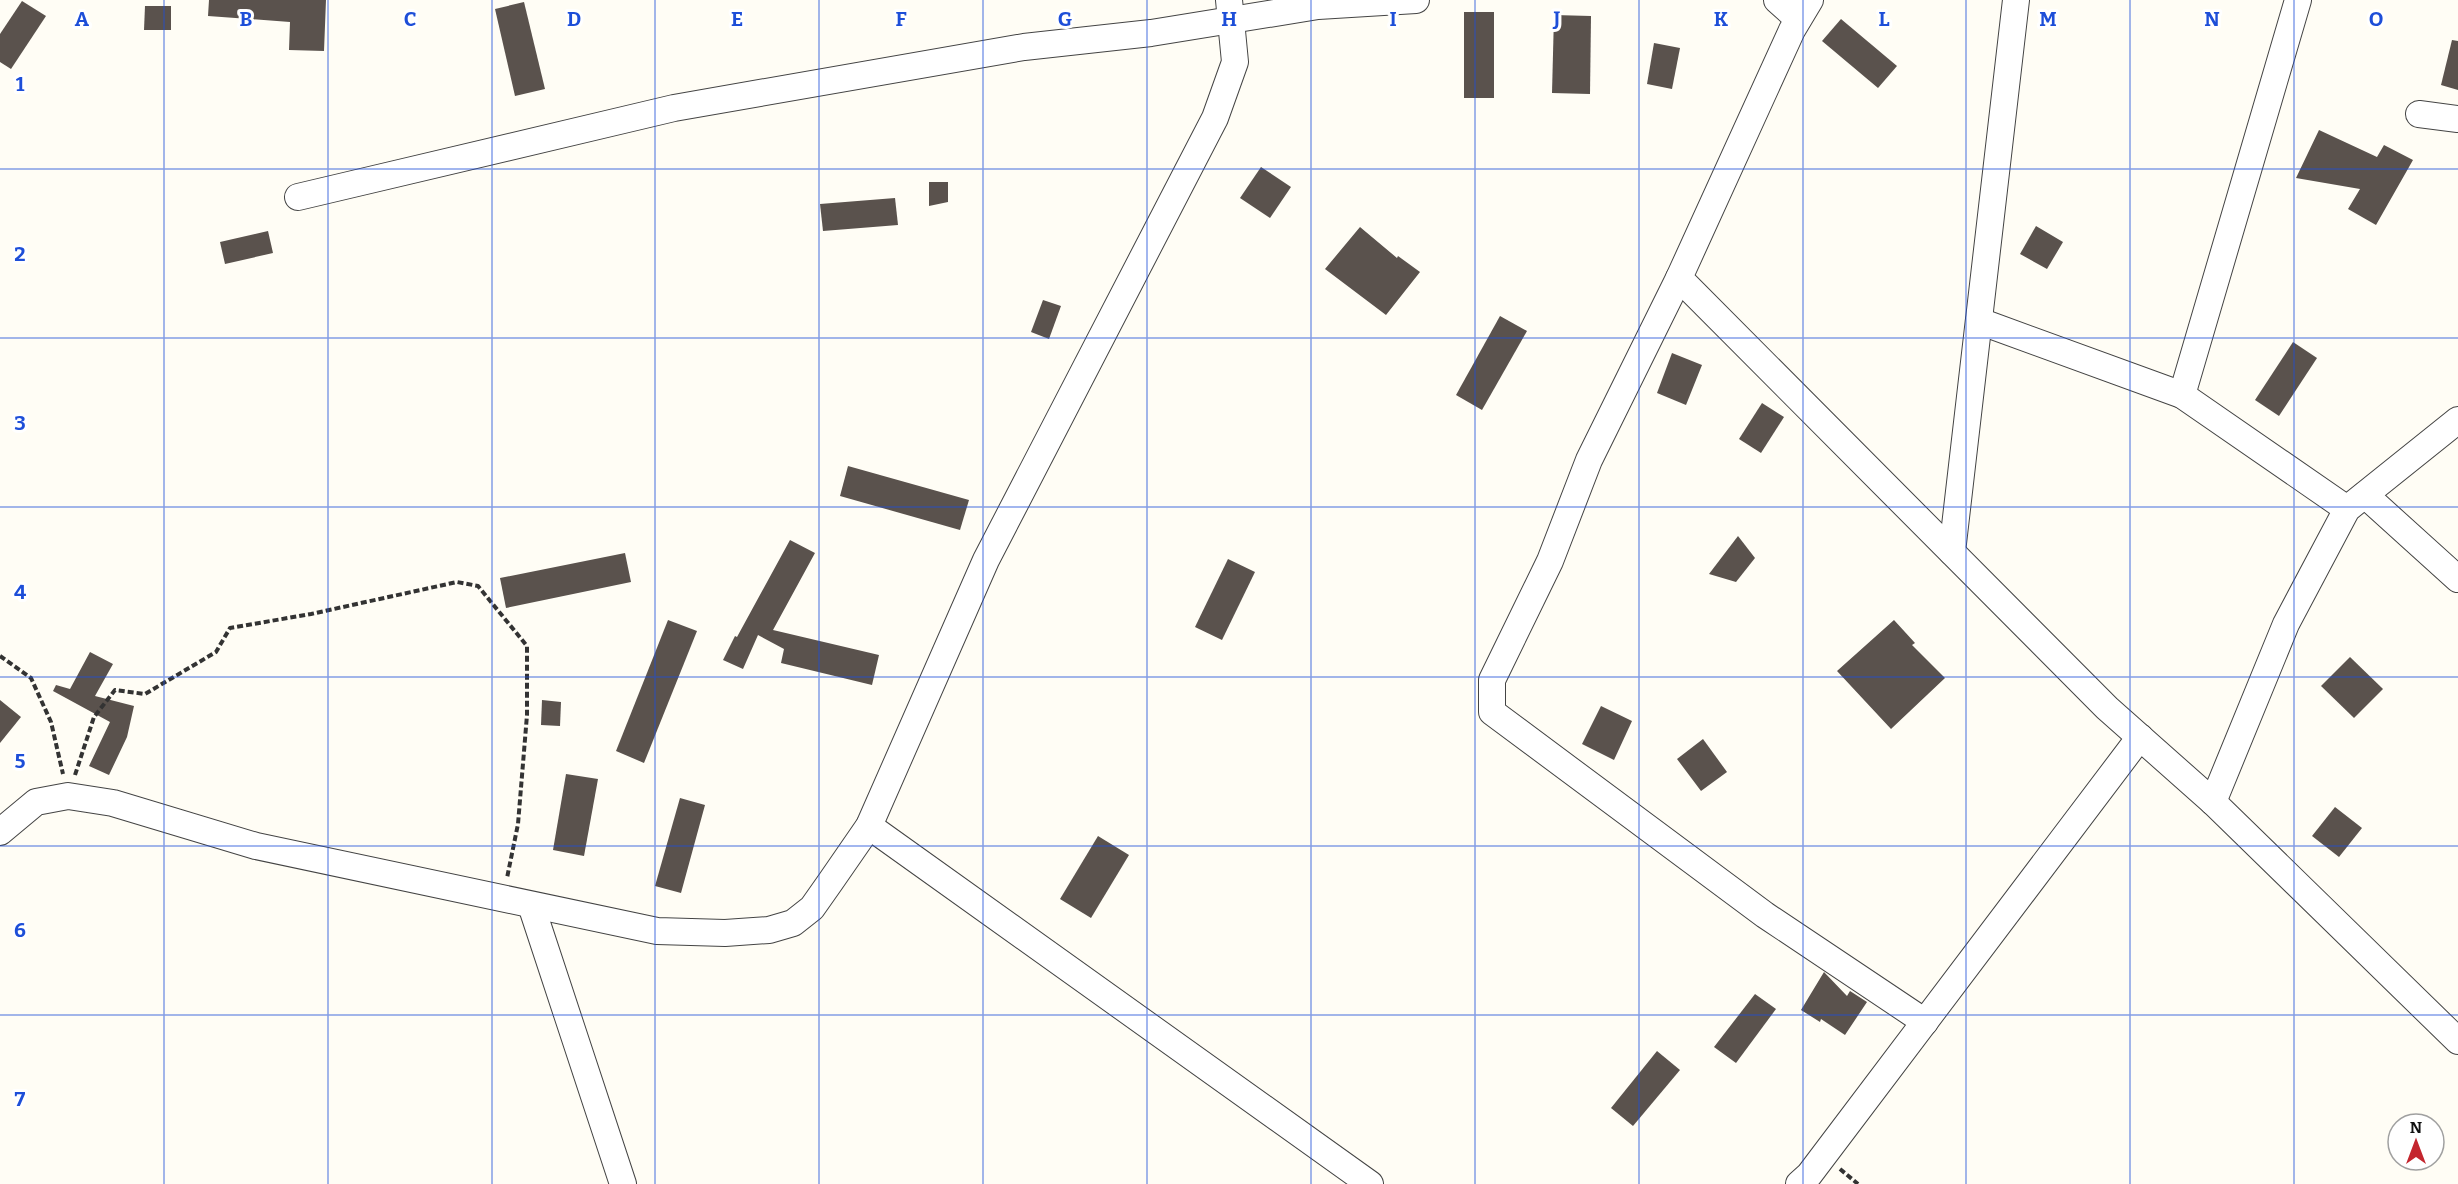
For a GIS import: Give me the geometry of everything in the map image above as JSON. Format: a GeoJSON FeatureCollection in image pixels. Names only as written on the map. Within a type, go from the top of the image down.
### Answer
{"type":"FeatureCollection","features":[{"type":"Feature","properties":{"kind":"street"},"geometry":{"type":"LineString","coordinates":[[298,197],[674,108],[1024,47],[1152,33],[1230,9],[1416,0]]}},
{"type":"Feature","properties":{"kind":"street"},"geometry":{"type":"LineString","coordinates":[[1777,0],[1804,10],[1680,278],[1589,460],[1550,561],[1492,680],[1492,712],[1765,915],[1926,1022]]}},
{"type":"Feature","properties":{"kind":"street"},"geometry":{"type":"LineString","coordinates":[[1952,552],[2016,0]]}},
{"type":"Feature","properties":{"kind":"street"},"geometry":{"type":"LineString","coordinates":[[2182,395],[2298,0]]}},
{"type":"Feature","properties":{"kind":"street"},"geometry":{"type":"LineString","coordinates":[[0,832],[36,802],[68,796],[113,803],[256,846],[657,931],[725,933],[769,930],[794,923],[812,908],[869,826],[986,560],[1215,118],[1235,62],[1230,9]]}},
{"type":"Feature","properties":{"kind":"street"},"geometry":{"type":"LineString","coordinates":[[2419,114],[2458,119]]}},
{"type":"Feature","properties":{"kind":"street"},"geometry":{"type":"LineString","coordinates":[[1680,278],[2107,708],[2213,802],[2458,1041]]}},
{"type":"Feature","properties":{"kind":"street"},"geometry":{"type":"LineString","coordinates":[[1979,321],[2182,395],[2356,502],[2458,579]]}},
{"type":"Feature","properties":{"kind":"street"},"geometry":{"type":"LineString","coordinates":[[2213,802],[2286,624],[2356,502],[2458,420]]}},
{"type":"Feature","properties":{"kind":"street"},"geometry":{"type":"LineString","coordinates":[[1799,1184],[1809,1175],[1926,1022],[2139,737]]}},
{"type":"Feature","properties":{"kind":"street"},"geometry":{"type":"LineString","coordinates":[[869,826],[1370,1184]]}},
{"type":"Feature","properties":{"kind":"street"},"geometry":{"type":"LineString","coordinates":[[531,905],[623,1184]]}},
{"type":"Feature","properties":{"kind":"path"},"geometry":{"type":"LineString","coordinates":[[68,796],[94,717],[115,690],[145,694],[216,652],[230,628],[322,612],[457,582],[478,586],[527,646],[527,714],[519,813],[503,899]]}},
{"type":"Feature","properties":{"kind":"path"},"geometry":{"type":"LineString","coordinates":[[0,656],[31,678],[51,722],[68,796]]}},
{"type":"Feature","properties":{"kind":"building"},"geometry":{"type":"Polygon","coordinates":[[[209,0],[326,0],[324,51],[289,50],[290,22],[208,16],[209,0]]]}},
{"type":"Feature","properties":{"kind":"building"},"geometry":{"type":"Polygon","coordinates":[[[22,1],[46,16],[11,69],[0,62],[0,34],[22,1]]]}},
{"type":"Feature","properties":{"kind":"building"},"geometry":{"type":"Polygon","coordinates":[[[524,2],[545,89],[515,96],[495,9],[524,2]]]}},
{"type":"Feature","properties":{"kind":"building"},"geometry":{"type":"Polygon","coordinates":[[[145,6],[171,6],[171,30],[144,30],[145,6]]]}},
{"type":"Feature","properties":{"kind":"building"},"geometry":{"type":"Polygon","coordinates":[[[1464,12],[1494,12],[1494,98],[1464,98],[1464,12]]]}},
{"type":"Feature","properties":{"kind":"building"},"geometry":{"type":"Polygon","coordinates":[[[1554,15],[1591,16],[1590,94],[1552,93],[1554,15]]]}},
{"type":"Feature","properties":{"kind":"building"},"geometry":{"type":"Polygon","coordinates":[[[1841,19],[1897,66],[1878,88],[1822,41],[1841,19]]]}},
{"type":"Feature","properties":{"kind":"building"},"geometry":{"type":"Polygon","coordinates":[[[2452,40],[2458,41],[2458,90],[2441,85],[2452,40]]]}},
{"type":"Feature","properties":{"kind":"building"},"geometry":{"type":"Polygon","coordinates":[[[1654,43],[1680,48],[1672,89],[1647,84],[1654,43]]]}},
{"type":"Feature","properties":{"kind":"building"},"geometry":{"type":"Polygon","coordinates":[[[2319,130],[2377,157],[2384,145],[2413,160],[2376,225],[2348,209],[2360,189],[2296,178],[2319,130]]]}},
{"type":"Feature","properties":{"kind":"building"},"geometry":{"type":"Polygon","coordinates":[[[1261,167],[1291,187],[1270,218],[1240,198],[1261,167]]]}},
{"type":"Feature","properties":{"kind":"building"},"geometry":{"type":"Polygon","coordinates":[[[929,182],[948,182],[948,202],[929,206],[929,182]]]}},
{"type":"Feature","properties":{"kind":"building"},"geometry":{"type":"Polygon","coordinates":[[[895,198],[898,225],[823,231],[820,204],[895,198]]]}},
{"type":"Feature","properties":{"kind":"building"},"geometry":{"type":"Polygon","coordinates":[[[2036,226],[2063,242],[2047,269],[2020,254],[2036,226]]]}},
{"type":"Feature","properties":{"kind":"building"},"geometry":{"type":"Polygon","coordinates":[[[1360,227],[1397,258],[1398,256],[1420,272],[1386,315],[1325,269],[1360,227]]]}},
{"type":"Feature","properties":{"kind":"building"},"geometry":{"type":"Polygon","coordinates":[[[268,231],[273,253],[225,264],[220,242],[268,231]]]}},
{"type":"Feature","properties":{"kind":"building"},"geometry":{"type":"Polygon","coordinates":[[[1043,300],[1061,306],[1049,339],[1031,332],[1043,300]]]}},
{"type":"Feature","properties":{"kind":"building"},"geometry":{"type":"Polygon","coordinates":[[[1500,316],[1527,331],[1482,410],[1456,395],[1500,316]]]}},
{"type":"Feature","properties":{"kind":"building"},"geometry":{"type":"Polygon","coordinates":[[[2293,342],[2317,358],[2279,416],[2255,400],[2293,342]]]}},
{"type":"Feature","properties":{"kind":"building"},"geometry":{"type":"Polygon","coordinates":[[[1672,353],[1702,365],[1686,405],[1657,393],[1672,353]]]}},
{"type":"Feature","properties":{"kind":"building"},"geometry":{"type":"Polygon","coordinates":[[[1762,403],[1784,417],[1761,453],[1739,439],[1762,403]]]}},
{"type":"Feature","properties":{"kind":"building"},"geometry":{"type":"Polygon","coordinates":[[[848,466],[969,500],[960,530],[840,496],[848,466]]]}},
{"type":"Feature","properties":{"kind":"building"},"geometry":{"type":"Polygon","coordinates":[[[1738,536],[1755,558],[1736,582],[1709,574],[1738,536]]]}},
{"type":"Feature","properties":{"kind":"building"},"geometry":{"type":"Polygon","coordinates":[[[790,540],[815,553],[773,630],[879,655],[872,685],[781,663],[784,649],[758,635],[743,669],[723,660],[790,540]]]}},
{"type":"Feature","properties":{"kind":"building"},"geometry":{"type":"Polygon","coordinates":[[[625,553],[631,582],[506,608],[500,578],[625,553]]]}},
{"type":"Feature","properties":{"kind":"building"},"geometry":{"type":"Polygon","coordinates":[[[1228,559],[1255,572],[1222,640],[1195,627],[1228,559]]]}},
{"type":"Feature","properties":{"kind":"building"},"geometry":{"type":"Polygon","coordinates":[[[668,620],[697,631],[644,763],[616,751],[668,620]]]}},
{"type":"Feature","properties":{"kind":"building"},"geometry":{"type":"Polygon","coordinates":[[[1894,620],[1915,643],[1912,645],[1945,678],[1891,729],[1837,671],[1894,620]]]}},
{"type":"Feature","properties":{"kind":"building"},"geometry":{"type":"Polygon","coordinates":[[[90,652],[113,664],[95,696],[134,706],[127,737],[109,775],[89,766],[110,722],[53,691],[56,685],[70,689],[90,652]]]}},
{"type":"Feature","properties":{"kind":"building"},"geometry":{"type":"Polygon","coordinates":[[[2350,657],[2383,689],[2354,718],[2321,686],[2350,657]]]}},
{"type":"Feature","properties":{"kind":"building"},"geometry":{"type":"Polygon","coordinates":[[[0,700],[21,717],[0,743],[0,700]]]}},
{"type":"Feature","properties":{"kind":"building"},"geometry":{"type":"Polygon","coordinates":[[[542,700],[561,702],[560,726],[541,725],[542,700]]]}},
{"type":"Feature","properties":{"kind":"building"},"geometry":{"type":"Polygon","coordinates":[[[1601,706],[1632,721],[1614,760],[1582,744],[1601,706]]]}},
{"type":"Feature","properties":{"kind":"building"},"geometry":{"type":"Polygon","coordinates":[[[1703,739],[1727,772],[1701,791],[1677,759],[1703,739]]]}},
{"type":"Feature","properties":{"kind":"building"},"geometry":{"type":"Polygon","coordinates":[[[566,774],[598,779],[584,856],[553,850],[566,774]]]}},
{"type":"Feature","properties":{"kind":"building"},"geometry":{"type":"Polygon","coordinates":[[[680,798],[705,805],[681,893],[655,886],[680,798]]]}},
{"type":"Feature","properties":{"kind":"building"},"geometry":{"type":"Polygon","coordinates":[[[2335,807],[2362,828],[2339,857],[2312,836],[2335,807]]]}},
{"type":"Feature","properties":{"kind":"building"},"geometry":{"type":"Polygon","coordinates":[[[1098,836],[1129,855],[1091,918],[1060,899],[1098,836]]]}},
{"type":"Feature","properties":{"kind":"building"},"geometry":{"type":"Polygon","coordinates":[[[1824,972],[1847,996],[1850,991],[1867,1002],[1845,1035],[1821,1019],[1820,1022],[1801,1010],[1824,972]]]}},
{"type":"Feature","properties":{"kind":"building"},"geometry":{"type":"Polygon","coordinates":[[[1755,994],[1776,1009],[1736,1063],[1714,1047],[1755,994]]]}},
{"type":"Feature","properties":{"kind":"building"},"geometry":{"type":"Polygon","coordinates":[[[1657,1051],[1680,1070],[1633,1126],[1611,1108],[1657,1051]]]}}]}
